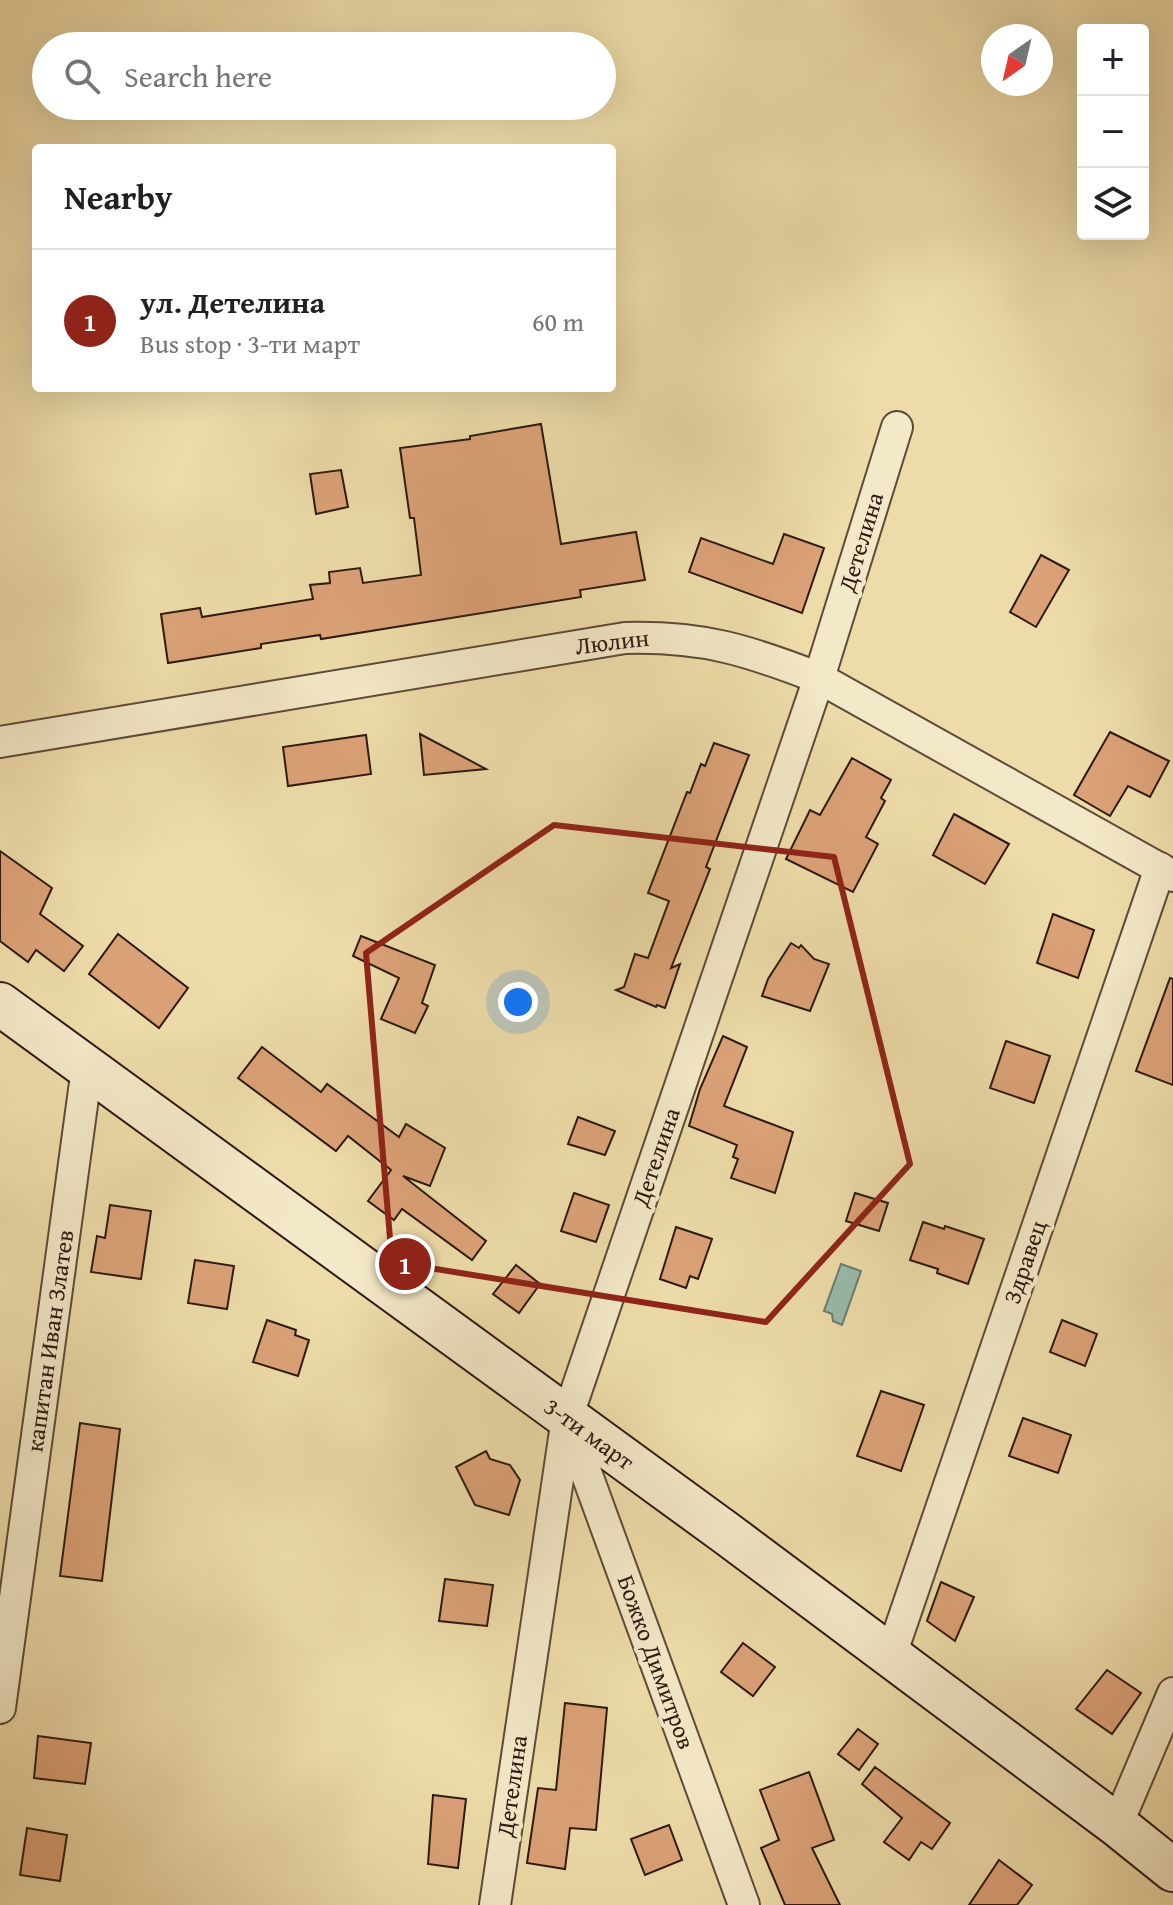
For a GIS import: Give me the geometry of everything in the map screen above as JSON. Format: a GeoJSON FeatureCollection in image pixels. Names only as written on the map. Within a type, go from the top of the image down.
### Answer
{"type":"FeatureCollection","features":[{"type":"Feature","properties":{"kind":"street","name":"Детелина"},"geometry":{"type":"LineString","coordinates":[[495,1905],[567,1418],[819,678],[897,427]]}},
{"type":"Feature","properties":{"kind":"street","name":"Люлин"},"geometry":{"type":"LineString","coordinates":[[0,742],[625,638],[671,636],[719,643],[764,656],[819,678],[1166,872]]}},
{"type":"Feature","properties":{"kind":"street","name":"Здравец"},"geometry":{"type":"LineString","coordinates":[[891,1655],[1166,872]]}},
{"type":"Feature","properties":{"kind":"street","name":"3-ти март"},"geometry":{"type":"LineString","coordinates":[[0,1004],[891,1655],[1173,1870]]}},
{"type":"Feature","properties":{"kind":"street","name":"капитан Иван Златев"},"geometry":{"type":"LineString","coordinates":[[0,1708],[87,1068]]}},
{"type":"Feature","properties":{"kind":"street","name":"Божко Димитров"},"geometry":{"type":"LineString","coordinates":[[567,1418],[744,1905]]}},
{"type":"Feature","properties":{"kind":"street"},"geometry":{"type":"LineString","coordinates":[[1117,1825],[1173,1693]]}},
{"type":"Feature","properties":{"kind":"highlighted area"},"geometry":{"type":"Polygon","coordinates":[[[554,825],[834,857],[910,1164],[766,1322],[392,1262],[366,953],[554,825]]]}},
{"type":"Feature","properties":{"kind":"shaded area"},"geometry":{"type":"Polygon","coordinates":[[[841,1264],[861,1271],[842,1325],[833,1321],[832,1314],[824,1311],[841,1264]]]}},
{"type":"Feature","properties":{"kind":"building"},"geometry":{"type":"Polygon","coordinates":[[[541,424],[561,544],[636,532],[645,580],[580,590],[581,597],[321,639],[320,635],[261,644],[261,648],[168,663],[161,614],[200,608],[202,617],[313,599],[310,585],[330,583],[329,572],[360,568],[363,583],[421,575],[400,448],[470,439],[470,436],[541,424]]]}},
{"type":"Feature","properties":{"kind":"building"},"geometry":{"type":"Polygon","coordinates":[[[341,470],[348,507],[316,514],[310,474],[341,470]]]}},
{"type":"Feature","properties":{"kind":"building"},"geometry":{"type":"Polygon","coordinates":[[[784,534],[824,548],[802,613],[689,572],[701,538],[773,564],[784,534]]]}},
{"type":"Feature","properties":{"kind":"building"},"geometry":{"type":"Polygon","coordinates":[[[1041,555],[1069,570],[1036,627],[1010,612],[1041,555]]]}},
{"type":"Feature","properties":{"kind":"building"},"geometry":{"type":"Polygon","coordinates":[[[1110,732],[1169,761],[1150,797],[1128,786],[1110,816],[1074,795],[1110,732]]]}},
{"type":"Feature","properties":{"kind":"building"},"geometry":{"type":"Polygon","coordinates":[[[420,734],[486,769],[424,775],[420,734]]]}},
{"type":"Feature","properties":{"kind":"building"},"geometry":{"type":"Polygon","coordinates":[[[366,735],[371,774],[288,786],[283,747],[366,735]]]}},
{"type":"Feature","properties":{"kind":"building"},"geometry":{"type":"Polygon","coordinates":[[[714,743],[749,755],[706,867],[710,869],[671,968],[680,964],[665,1008],[656,1007],[616,990],[624,987],[635,954],[648,958],[669,901],[648,893],[687,792],[690,793],[701,764],[705,766],[714,743]]]}},
{"type":"Feature","properties":{"kind":"building"},"geometry":{"type":"Polygon","coordinates":[[[852,758],[891,780],[881,798],[885,801],[866,837],[878,844],[853,892],[786,859],[810,810],[820,815],[852,758]]]}},
{"type":"Feature","properties":{"kind":"building"},"geometry":{"type":"Polygon","coordinates":[[[954,814],[1009,844],[985,884],[933,855],[954,814]]]}},
{"type":"Feature","properties":{"kind":"building"},"geometry":{"type":"Polygon","coordinates":[[[0,851],[52,888],[40,914],[83,946],[64,971],[36,950],[28,962],[0,941],[0,851]]]}},
{"type":"Feature","properties":{"kind":"building"},"geometry":{"type":"Polygon","coordinates":[[[1053,914],[1094,930],[1078,978],[1037,963],[1053,914]]]}},
{"type":"Feature","properties":{"kind":"building"},"geometry":{"type":"Polygon","coordinates":[[[118,934],[188,988],[159,1028],[89,974],[118,934]]]}},
{"type":"Feature","properties":{"kind":"building"},"geometry":{"type":"Polygon","coordinates":[[[361,936],[435,965],[422,1003],[428,1006],[415,1033],[381,1019],[399,978],[353,956],[361,936]]]}},
{"type":"Feature","properties":{"kind":"building"},"geometry":{"type":"Polygon","coordinates":[[[791,943],[799,948],[801,945],[814,959],[829,964],[810,1011],[762,996],[768,979],[791,943]]]}},
{"type":"Feature","properties":{"kind":"building"},"geometry":{"type":"Polygon","coordinates":[[[1170,978],[1173,979],[1173,1085],[1136,1071],[1170,978]]]}},
{"type":"Feature","properties":{"kind":"building"},"geometry":{"type":"Polygon","coordinates":[[[723,1036],[747,1047],[724,1106],[793,1132],[775,1193],[731,1178],[738,1159],[733,1157],[737,1145],[689,1126],[700,1089],[723,1036]]]}},
{"type":"Feature","properties":{"kind":"building"},"geometry":{"type":"Polygon","coordinates":[[[1006,1041],[1050,1056],[1034,1103],[990,1088],[1006,1041]]]}},
{"type":"Feature","properties":{"kind":"building"},"geometry":{"type":"Polygon","coordinates":[[[262,1047],[321,1092],[327,1084],[399,1137],[406,1124],[445,1148],[430,1186],[403,1176],[486,1241],[472,1260],[402,1209],[394,1220],[368,1201],[391,1170],[348,1136],[336,1151],[238,1078],[262,1047]]]}},
{"type":"Feature","properties":{"kind":"building"},"geometry":{"type":"Polygon","coordinates":[[[578,1117],[615,1131],[605,1155],[568,1144],[578,1117]]]}},
{"type":"Feature","properties":{"kind":"building"},"geometry":{"type":"Polygon","coordinates":[[[574,1193],[609,1205],[596,1242],[561,1231],[574,1193]]]}},
{"type":"Feature","properties":{"kind":"building"},"geometry":{"type":"Polygon","coordinates":[[[855,1193],[888,1203],[879,1231],[846,1221],[855,1193]]]}},
{"type":"Feature","properties":{"kind":"building"},"geometry":{"type":"Polygon","coordinates":[[[110,1205],[151,1211],[141,1279],[91,1272],[97,1236],[105,1238],[110,1205]]]}},
{"type":"Feature","properties":{"kind":"building"},"geometry":{"type":"Polygon","coordinates":[[[923,1222],[984,1239],[968,1284],[910,1260],[923,1222]]]}},
{"type":"Feature","properties":{"kind":"building"},"geometry":{"type":"Polygon","coordinates":[[[676,1227],[712,1239],[698,1279],[690,1276],[686,1288],[660,1279],[676,1227]]]}},
{"type":"Feature","properties":{"kind":"building"},"geometry":{"type":"Polygon","coordinates":[[[195,1260],[234,1266],[227,1309],[188,1303],[195,1260]]]}},
{"type":"Feature","properties":{"kind":"building"},"geometry":{"type":"Polygon","coordinates":[[[516,1265],[540,1284],[519,1313],[493,1294],[516,1265]]]}},
{"type":"Feature","properties":{"kind":"building"},"geometry":{"type":"Polygon","coordinates":[[[267,1320],[296,1330],[295,1335],[309,1340],[298,1376],[253,1362],[267,1320]]]}},
{"type":"Feature","properties":{"kind":"building"},"geometry":{"type":"Polygon","coordinates":[[[1062,1320],[1097,1334],[1085,1366],[1050,1352],[1062,1320]]]}},
{"type":"Feature","properties":{"kind":"building"},"geometry":{"type":"Polygon","coordinates":[[[881,1391],[924,1405],[901,1471],[857,1456],[881,1391]]]}},
{"type":"Feature","properties":{"kind":"building"},"geometry":{"type":"Polygon","coordinates":[[[1023,1418],[1071,1435],[1058,1473],[1009,1456],[1023,1418]]]}},
{"type":"Feature","properties":{"kind":"building"},"geometry":{"type":"Polygon","coordinates":[[[80,1423],[120,1429],[102,1581],[60,1576],[80,1423]]]}},
{"type":"Feature","properties":{"kind":"building"},"geometry":{"type":"Polygon","coordinates":[[[486,1451],[490,1459],[510,1465],[520,1480],[509,1515],[475,1505],[456,1467],[486,1451]]]}},
{"type":"Feature","properties":{"kind":"building"},"geometry":{"type":"Polygon","coordinates":[[[445,1579],[493,1585],[487,1626],[439,1621],[445,1579]]]}},
{"type":"Feature","properties":{"kind":"building"},"geometry":{"type":"Polygon","coordinates":[[[941,1582],[974,1597],[955,1641],[927,1621],[941,1582]]]}},
{"type":"Feature","properties":{"kind":"building"},"geometry":{"type":"Polygon","coordinates":[[[743,1643],[775,1667],[753,1696],[721,1672],[743,1643]]]}},
{"type":"Feature","properties":{"kind":"building"},"geometry":{"type":"Polygon","coordinates":[[[1107,1670],[1141,1693],[1112,1734],[1076,1709],[1107,1670]]]}},
{"type":"Feature","properties":{"kind":"building"},"geometry":{"type":"Polygon","coordinates":[[[565,1703],[607,1708],[596,1830],[570,1828],[565,1869],[527,1863],[538,1788],[556,1790],[565,1703]]]}},
{"type":"Feature","properties":{"kind":"building"},"geometry":{"type":"Polygon","coordinates":[[[858,1729],[878,1744],[859,1770],[838,1754],[858,1729]]]}},
{"type":"Feature","properties":{"kind":"building"},"geometry":{"type":"Polygon","coordinates":[[[38,1736],[91,1743],[85,1784],[34,1778],[38,1736]]]}},
{"type":"Feature","properties":{"kind":"building"},"geometry":{"type":"Polygon","coordinates":[[[875,1767],[950,1823],[932,1849],[921,1842],[909,1860],[884,1842],[902,1818],[862,1784],[875,1767]]]}},
{"type":"Feature","properties":{"kind":"building"},"geometry":{"type":"Polygon","coordinates":[[[809,1772],[834,1840],[812,1848],[840,1905],[785,1905],[761,1848],[779,1840],[760,1790],[809,1772]]]}},
{"type":"Feature","properties":{"kind":"building"},"geometry":{"type":"Polygon","coordinates":[[[433,1795],[466,1799],[458,1868],[428,1864],[433,1795]]]}},
{"type":"Feature","properties":{"kind":"building"},"geometry":{"type":"Polygon","coordinates":[[[669,1825],[682,1860],[645,1875],[631,1839],[669,1825]]]}},
{"type":"Feature","properties":{"kind":"building"},"geometry":{"type":"Polygon","coordinates":[[[27,1828],[67,1835],[60,1881],[20,1875],[27,1828]]]}},
{"type":"Feature","properties":{"kind":"building"},"geometry":{"type":"Polygon","coordinates":[[[999,1860],[1032,1885],[1017,1905],[969,1905],[999,1860]]]}},
{"type":"Feature","properties":{"kind":"place","name":"ул. Детелина"},"geometry":{"type":"Point","coordinates":[405,1264]}}]}
